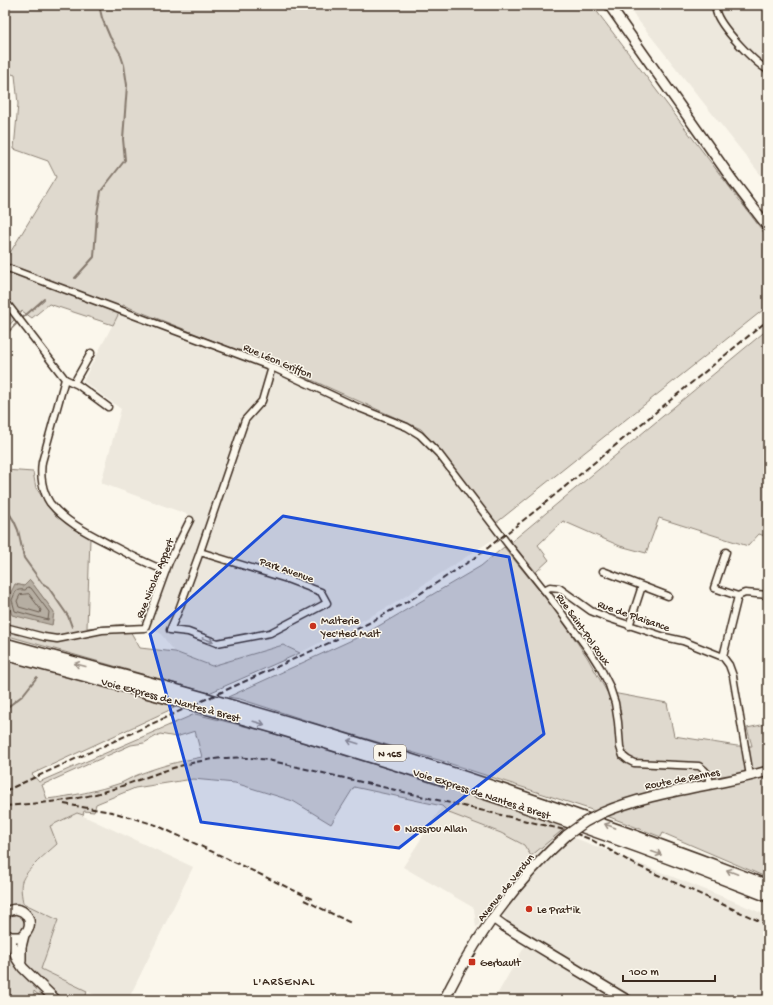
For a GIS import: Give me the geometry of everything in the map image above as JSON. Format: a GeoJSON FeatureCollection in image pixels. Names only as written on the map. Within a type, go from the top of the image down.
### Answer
{"type":"FeatureCollection","features":[{"type":"Feature","properties":{"kind":"highway","name":"Voie Express de Nantes à Brest"},"geometry":{"type":"LineString","coordinates":[[5,644],[247,710],[402,757],[576,814],[768,886]]}},
{"type":"Feature","properties":{"kind":"highway","name":"Voie Express de Nantes à Brest"},"geometry":{"type":"LineString","coordinates":[[5,654],[252,721],[373,758],[558,818],[768,896]]}},
{"type":"Feature","properties":{"kind":"highway"},"geometry":{"type":"LineString","coordinates":[[736,884],[744,893],[768,903]]}},
{"type":"Feature","properties":{"kind":"main road"},"geometry":{"type":"LineString","coordinates":[[609,5],[733,181],[768,227]]}},
{"type":"Feature","properties":{"kind":"main road","name":"Route de Rennes"},"geometry":{"type":"LineString","coordinates":[[567,835],[585,822],[623,803],[768,771]]}},
{"type":"Feature","properties":{"kind":"main road","name":"Avenue de Verdun"},"geometry":{"type":"LineString","coordinates":[[444,1000],[493,918],[520,883],[552,848],[567,835]]}},
{"type":"Feature","properties":{"kind":"main road"},"geometry":{"type":"LineString","coordinates":[[5,914],[10,910],[16,909],[26,914],[29,920],[30,925],[24,935],[21,947],[20,962]]}},
{"type":"Feature","properties":{"kind":"main road"},"geometry":{"type":"LineString","coordinates":[[493,918],[627,1000]]}},
{"type":"Feature","properties":{"kind":"main road"},"geometry":{"type":"LineString","coordinates":[[6,934],[17,938],[24,935]]}},
{"type":"Feature","properties":{"kind":"main road"},"geometry":{"type":"LineString","coordinates":[[6,934],[17,959],[27,972],[56,1000]]}},
{"type":"Feature","properties":{"kind":"street"},"geometry":{"type":"LineString","coordinates":[[716,5],[716,12],[722,24],[751,57],[768,70]]}},
{"type":"Feature","properties":{"kind":"street","name":"Rue Léon Griffon"},"geometry":{"type":"LineString","coordinates":[[5,267],[272,367],[357,407],[407,427],[420,434],[439,454],[507,543]]}},
{"type":"Feature","properties":{"kind":"street"},"geometry":{"type":"LineString","coordinates":[[5,301],[21,324],[65,379],[74,383],[108,407]]}},
{"type":"Feature","properties":{"kind":"street"},"geometry":{"type":"LineString","coordinates":[[74,383],[91,353]]}},
{"type":"Feature","properties":{"kind":"street"},"geometry":{"type":"LineString","coordinates":[[200,552],[245,420],[262,401],[272,367]]}},
{"type":"Feature","properties":{"kind":"street"},"geometry":{"type":"LineString","coordinates":[[65,379],[42,462],[41,472],[43,487],[49,502],[61,514],[78,527],[166,571]]}},
{"type":"Feature","properties":{"kind":"street","name":"Rue Nicolas Appert"},"geometry":{"type":"LineString","coordinates":[[5,627],[57,639],[102,630],[145,628],[166,571],[190,520]]}},
{"type":"Feature","properties":{"kind":"street","name":"Rue Saint-Pol Roux"},"geometry":{"type":"LineString","coordinates":[[507,543],[544,590],[601,669],[609,685],[615,703],[620,747],[623,756],[634,763],[699,766],[706,771],[709,777],[710,785]]}},
{"type":"Feature","properties":{"kind":"street","name":"Park Avenue"},"geometry":{"type":"LineString","coordinates":[[200,552],[287,579],[321,592],[327,603],[270,633],[217,643],[188,632],[170,630],[200,552]]}},
{"type":"Feature","properties":{"kind":"street"},"geometry":{"type":"LineString","coordinates":[[726,552],[714,588],[738,596],[745,593],[768,594]]}},
{"type":"Feature","properties":{"kind":"street"},"geometry":{"type":"LineString","coordinates":[[603,571],[668,596]]}},
{"type":"Feature","properties":{"kind":"street"},"geometry":{"type":"LineString","coordinates":[[629,626],[642,586]]}},
{"type":"Feature","properties":{"kind":"street","name":"Rue de Plaisance"},"geometry":{"type":"LineString","coordinates":[[544,590],[550,587],[559,588],[591,611],[629,626],[683,640],[723,656]]}},
{"type":"Feature","properties":{"kind":"street"},"geometry":{"type":"LineString","coordinates":[[738,596],[723,656],[729,665],[733,676],[750,776]]}},
{"type":"Feature","properties":{"kind":"highlighted area"},"geometry":{"type":"Polygon","coordinates":[[[283,516],[509,557],[544,734],[399,848],[201,822],[150,634],[283,516]]]}},
{"type":"Feature","properties":{"kind":"shaded area"},"geometry":{"type":"Polygon","coordinates":[[[5,5],[592,5],[768,238],[768,306],[496,523],[421,429],[305,377],[123,305],[113,325],[49,304],[32,318],[22,311],[5,330],[5,261],[56,177],[48,161],[14,149],[18,104],[15,75],[5,72],[5,5]]]}},
{"type":"Feature","properties":{"kind":"shaded area"},"geometry":{"type":"Polygon","coordinates":[[[626,5],[768,5],[768,184],[626,5]]]}},
{"type":"Feature","properties":{"kind":"shaded area"},"geometry":{"type":"Polygon","coordinates":[[[123,305],[305,377],[421,429],[503,533],[392,605],[300,653],[283,645],[212,666],[175,652],[160,633],[147,629],[170,567],[193,520],[192,516],[101,483],[121,409],[83,381],[123,305]]]}},
{"type":"Feature","properties":{"kind":"shaded area"},"geometry":{"type":"Polygon","coordinates":[[[768,329],[768,537],[759,534],[748,546],[659,518],[646,553],[620,546],[563,521],[538,545],[549,560],[536,572],[511,542],[768,329]]]}},
{"type":"Feature","properties":{"kind":"shaded area"},"geometry":{"type":"Polygon","coordinates":[[[5,470],[33,472],[36,488],[55,515],[90,538],[87,628],[126,624],[140,648],[175,652],[212,666],[283,645],[300,653],[209,693],[5,635],[5,586],[7,581],[5,570],[5,470]],[[30,580],[24,586],[15,584],[52,625],[54,612],[30,580]]]}},
{"type":"Feature","properties":{"kind":"shaded area"},"geometry":{"type":"Polygon","coordinates":[[[504,547],[555,610],[587,657],[607,692],[667,703],[674,736],[737,746],[752,746],[747,728],[766,724],[768,722],[768,878],[663,833],[661,837],[589,809],[442,761],[330,728],[240,699],[228,697],[365,634],[481,566],[504,547]]]}},
{"type":"Feature","properties":{"kind":"shaded area"},"geometry":{"type":"Polygon","coordinates":[[[5,658],[176,707],[32,774],[39,782],[195,714],[268,732],[392,770],[566,827],[531,856],[524,845],[501,833],[449,813],[442,806],[354,787],[331,824],[293,801],[235,783],[193,779],[135,788],[96,804],[94,812],[84,811],[83,815],[77,813],[50,826],[57,844],[33,866],[21,884],[23,903],[58,920],[41,969],[87,991],[85,1000],[44,1000],[34,991],[33,1000],[5,1000],[5,658]],[[195,731],[176,737],[160,734],[144,743],[131,745],[42,785],[47,799],[75,795],[121,783],[160,767],[202,757],[195,731]]]}},
{"type":"Feature","properties":{"kind":"shaded area"},"geometry":{"type":"Polygon","coordinates":[[[442,806],[449,813],[501,833],[524,845],[531,856],[566,827],[580,832],[575,838],[768,916],[768,1000],[494,1000],[530,937],[511,925],[503,915],[492,909],[476,928],[474,908],[403,867],[442,806]]]}},
{"type":"Feature","properties":{"kind":"shaded area"},"geometry":{"type":"Polygon","coordinates":[[[77,813],[193,867],[128,1000],[105,1000],[41,969],[58,920],[23,903],[21,892],[22,881],[34,865],[57,844],[49,826],[77,813]]]}},
{"type":"Feature","properties":{"kind":"water"},"geometry":{"type":"Polygon","coordinates":[[[30,580],[54,612],[52,625],[12,615],[7,600],[15,584],[24,586],[30,580]]]}},
{"type":"Feature","properties":{"kind":"waterway"},"geometry":{"type":"LineString","coordinates":[[75,278],[94,257],[97,214],[101,191],[125,160],[123,139],[127,85],[124,65],[120,53],[110,37],[102,18],[99,5]]}},
{"type":"Feature","properties":{"kind":"waterway"},"geometry":{"type":"LineString","coordinates":[[5,336],[19,321],[44,299]]}},
{"type":"Feature","properties":{"kind":"waterway"},"geometry":{"type":"LineString","coordinates":[[5,501],[9,513],[18,530],[24,558],[42,583],[48,587],[68,616],[72,627]]}},
{"type":"Feature","properties":{"kind":"waterway"},"geometry":{"type":"LineString","coordinates":[[5,709],[22,696],[37,677]]}},
{"type":"Feature","properties":{"kind":"railway"},"geometry":{"type":"LineString","coordinates":[[5,791],[331,642],[415,597],[476,557],[539,508],[768,320]]}},
{"type":"Feature","properties":{"kind":"railway"},"geometry":{"type":"LineString","coordinates":[[5,806],[52,802],[87,796],[111,790],[180,766],[201,761],[220,758],[249,758],[268,760],[569,831],[592,840],[636,865],[768,925]]}},
{"type":"Feature","properties":{"kind":"railway"},"geometry":{"type":"LineString","coordinates":[[64,804],[112,812],[156,825],[312,899]]}},
{"type":"Feature","properties":{"kind":"railway"},"geometry":{"type":"LineString","coordinates":[[304,900],[351,923]]}},
{"type":"Feature","properties":{"kind":"place","name":"Malterie Yec'Hed Malt"},"geometry":{"type":"Point","coordinates":[313,626]}},
{"type":"Feature","properties":{"kind":"place","name":"Nassrou Allah"},"geometry":{"type":"Point","coordinates":[397,828]}},
{"type":"Feature","properties":{"kind":"place","name":"Le Prat'ik"},"geometry":{"type":"Point","coordinates":[529,909]}},
{"type":"Feature","properties":{"kind":"place","name":"Gerbault"},"geometry":{"type":"Point","coordinates":[472,962]}},
{"type":"Feature","properties":{"kind":"district","name":"L'ARSENAL"},"geometry":{"type":"Point","coordinates":[284,981]}}]}
